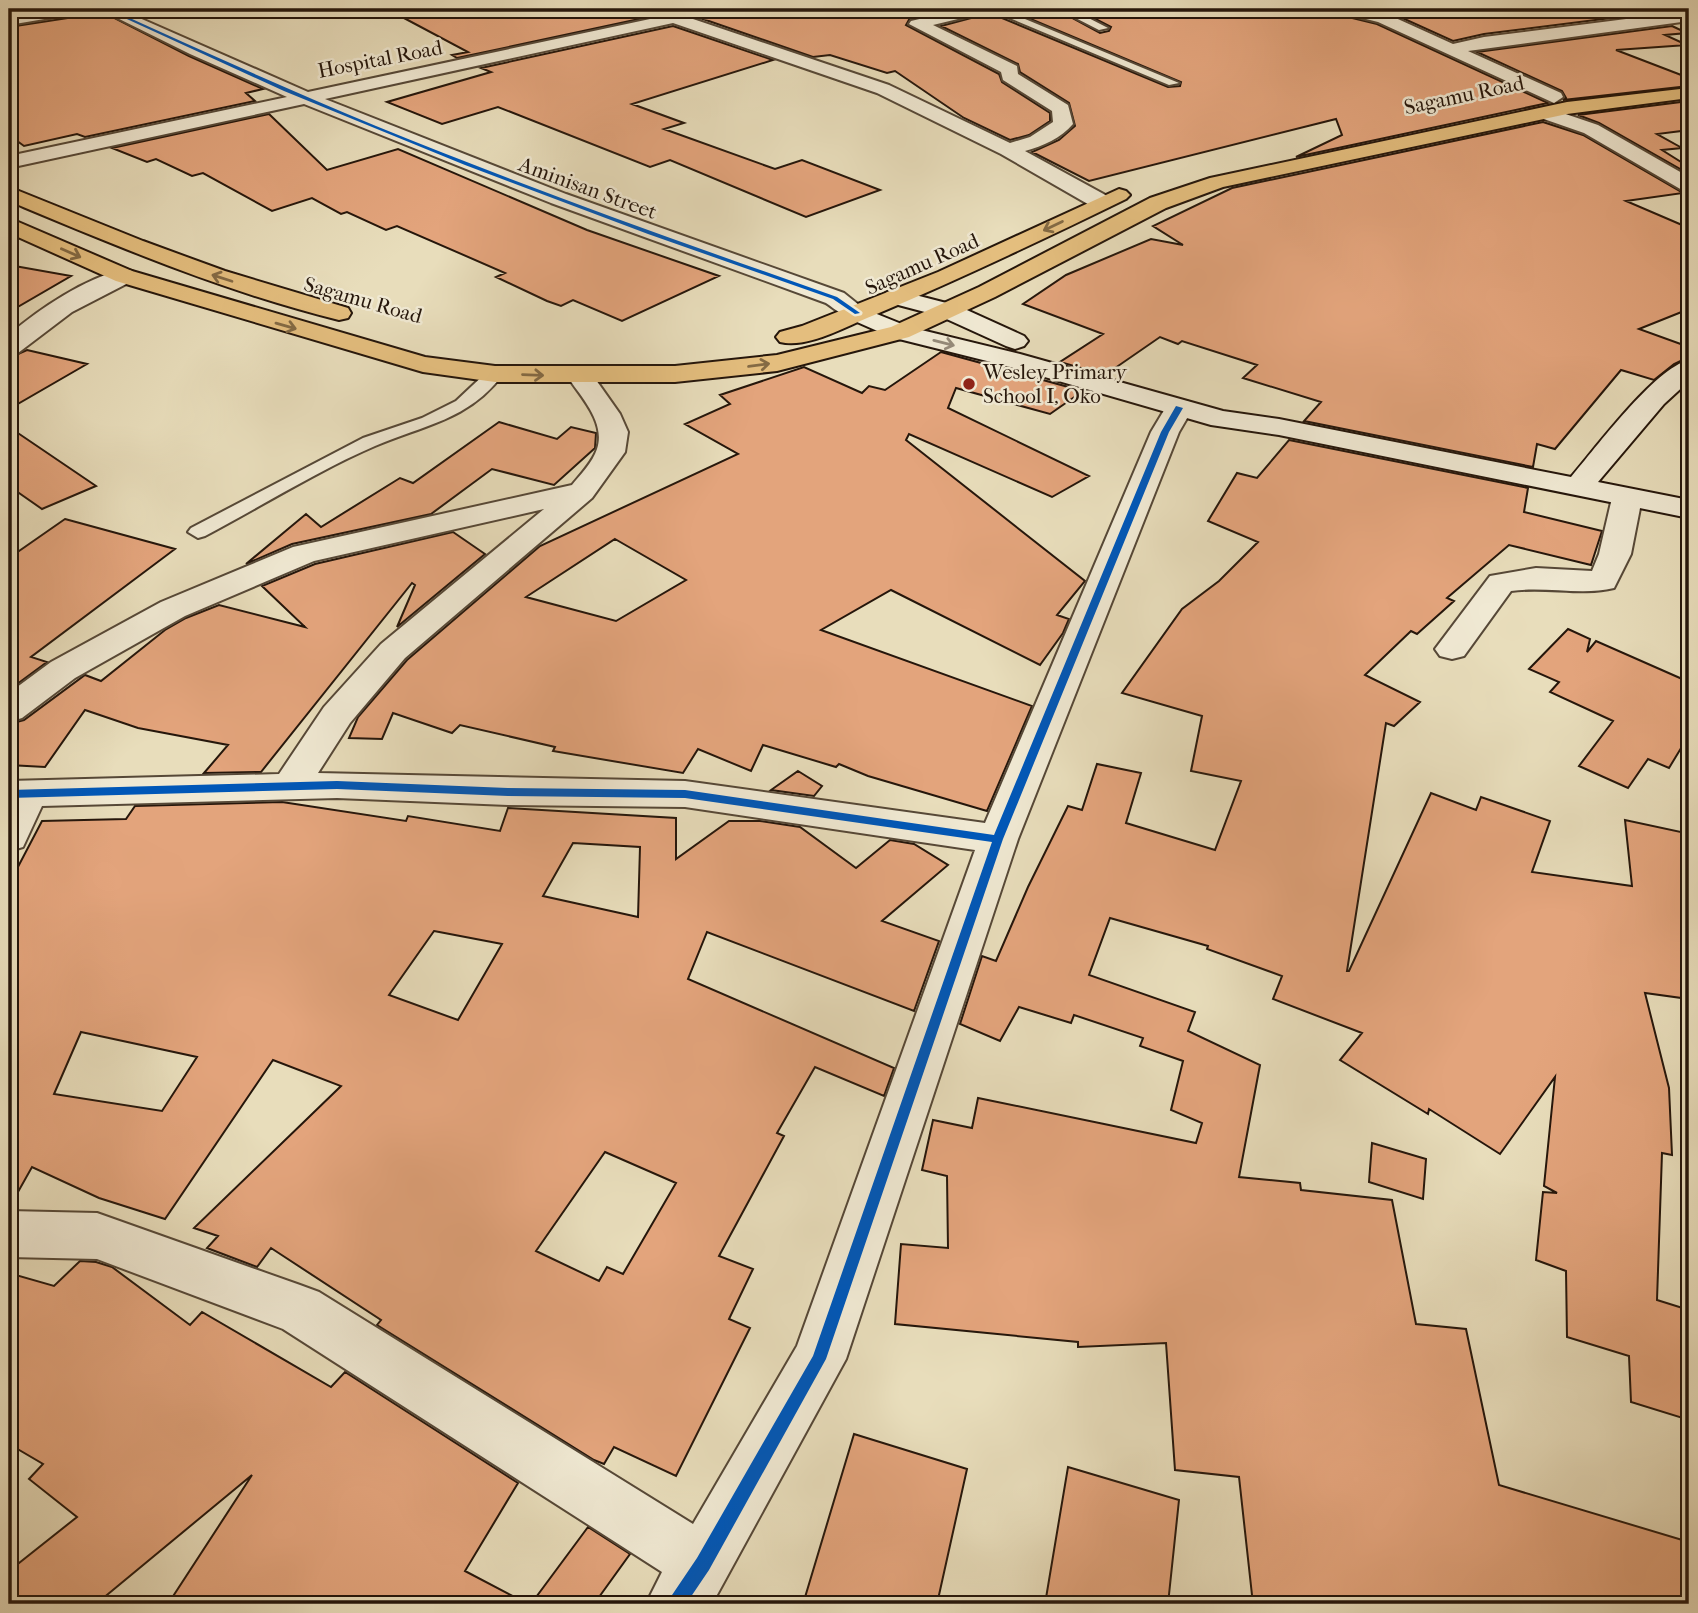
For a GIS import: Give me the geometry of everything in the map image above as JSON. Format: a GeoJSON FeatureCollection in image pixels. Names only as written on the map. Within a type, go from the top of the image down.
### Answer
{"type":"FeatureCollection","features":[{"type":"Feature","properties":{"kind":"highway","name":"Sagamu Road"},"geometry":{"type":"LineString","coordinates":[[536,353],[630,355],[728,348],[810,332],[946,277],[1101,202],[1192,170],[1689,80]]}},
{"type":"Feature","properties":{"kind":"highway","name":"Sagamu Road"},"geometry":{"type":"LineString","coordinates":[[9,225],[124,276],[423,364],[495,374],[675,374],[777,363],[900,332],[949,311],[1187,190],[1217,181],[1549,105],[1689,93]]}},
{"type":"Feature","properties":{"kind":"highway","name":"Sagamu Road"},"geometry":{"type":"LineString","coordinates":[[9,192],[135,246],[217,276],[358,319]]}},
{"type":"Feature","properties":{"kind":"street"},"geometry":{"type":"LineString","coordinates":[[9,20],[74,9]]}},
{"type":"Feature","properties":{"kind":"street","name":"Aminisan Street"},"geometry":{"type":"LineString","coordinates":[[107,9],[306,97],[547,194],[835,298],[857,313],[900,332],[1011,359],[1221,419],[1279,427]]}},
{"type":"Feature","properties":{"kind":"street","name":"Hospital Road"},"geometry":{"type":"LineString","coordinates":[[9,162],[718,9]]}},
{"type":"Feature","properties":{"kind":"street"},"geometry":{"type":"LineString","coordinates":[[981,9],[917,24],[1011,70],[1009,76],[1062,109],[1063,124],[1049,135],[1037,142],[1008,150]]}},
{"type":"Feature","properties":{"kind":"street"},"geometry":{"type":"LineString","coordinates":[[1344,9],[1371,12],[1454,49],[1689,186]]}},
{"type":"Feature","properties":{"kind":"street"},"geometry":{"type":"LineString","coordinates":[[610,13],[643,27]]}},
{"type":"Feature","properties":{"kind":"street"},"geometry":{"type":"LineString","coordinates":[[1563,13],[1595,28]]}},
{"type":"Feature","properties":{"kind":"street"},"geometry":{"type":"LineString","coordinates":[[1454,49],[1484,42],[1689,16]]}},
{"type":"Feature","properties":{"kind":"street"},"geometry":{"type":"LineString","coordinates":[[676,19],[883,89],[1008,150],[1101,202]]}},
{"type":"Feature","properties":{"kind":"street"},"geometry":{"type":"LineString","coordinates":[[9,348],[30,329],[77,297],[124,276]]}},
{"type":"Feature","properties":{"kind":"street","name":"Aminisan Street"},"geometry":{"type":"LineString","coordinates":[[835,298],[896,297],[949,311],[1025,346],[1251,413],[1279,427]]}},
{"type":"Feature","properties":{"kind":"street"},"geometry":{"type":"LineString","coordinates":[[1578,487],[1654,398],[1689,368]]}},
{"type":"Feature","properties":{"kind":"street"},"geometry":{"type":"LineString","coordinates":[[290,786],[337,715],[393,651],[582,492],[611,452],[614,432],[606,414],[580,376]]}},
{"type":"Feature","properties":{"kind":"street"},"geometry":{"type":"LineString","coordinates":[[9,1234],[97,1236],[300,1310],[690,1584],[819,1359],[998,839],[1165,432],[1178,408]]}},
{"type":"Feature","properties":{"kind":"street"},"geometry":{"type":"LineString","coordinates":[[1279,427],[1689,509]]}},
{"type":"Feature","properties":{"kind":"street"},"geometry":{"type":"LineString","coordinates":[[9,710],[63,670],[173,609],[304,554],[582,492]]}},
{"type":"Feature","properties":{"kind":"street"},"geometry":{"type":"LineString","coordinates":[[1452,649],[1501,583],[1536,578],[1603,581],[1615,554],[1627,498]]}},
{"type":"Feature","properties":{"kind":"street"},"geometry":{"type":"LineString","coordinates":[[9,837],[18,794],[290,786],[685,794],[998,839]]}},
{"type":"Feature","properties":{"kind":"lane"},"geometry":{"type":"LineString","coordinates":[[993,9],[1173,83]]}},
{"type":"Feature","properties":{"kind":"lane"},"geometry":{"type":"LineString","coordinates":[[1063,9],[1104,28]]}},
{"type":"Feature","properties":{"kind":"lane"},"geometry":{"type":"LineString","coordinates":[[198,532],[369,442],[428,422],[462,405],[495,374]]}},
{"type":"Feature","properties":{"kind":"building"},"geometry":{"type":"Polygon","coordinates":[[[84,9],[97,9],[189,56],[263,89],[246,93],[255,101],[85,137],[77,134],[24,146],[9,135],[9,27],[74,17],[84,9]]]}},
{"type":"Feature","properties":{"kind":"building"},"geometry":{"type":"Polygon","coordinates":[[[387,9],[554,9],[565,13],[580,10],[596,17],[643,9],[686,9],[457,58],[452,55],[468,52],[387,9]]]}},
{"type":"Feature","properties":{"kind":"building"},"geometry":{"type":"Polygon","coordinates":[[[729,9],[952,9],[910,18],[906,25],[999,74],[1002,82],[1050,113],[1050,121],[1029,135],[1010,140],[964,118],[895,71],[887,73],[830,55],[813,57],[703,19],[725,15],[729,9]]]}},
{"type":"Feature","properties":{"kind":"building"},"geometry":{"type":"Polygon","coordinates":[[[1007,9],[1056,9],[1100,33],[1109,31],[1111,27],[1076,9],[1301,9],[1303,16],[1344,16],[1377,24],[1548,103],[1296,157],[1342,135],[1336,119],[1089,181],[1032,152],[1059,140],[1075,126],[1069,103],[1020,72],[1018,64],[941,26],[990,13],[1168,87],[1180,86],[1181,82],[1007,9]]]}},
{"type":"Feature","properties":{"kind":"building"},"geometry":{"type":"Polygon","coordinates":[[[1521,9],[1630,9],[1643,14],[1484,34],[1453,41],[1400,17],[1478,18],[1521,9]]]}},
{"type":"Feature","properties":{"kind":"building"},"geometry":{"type":"Polygon","coordinates":[[[673,26],[773,60],[632,104],[684,123],[664,129],[775,169],[802,160],[880,190],[806,217],[670,160],[650,167],[498,107],[442,124],[387,102],[491,72],[481,68],[673,26]]]}},
{"type":"Feature","properties":{"kind":"building"},"geometry":{"type":"Polygon","coordinates":[[[1672,26],[1687,33],[1665,35],[1687,45],[1616,50],[1689,78],[1689,86],[1563,100],[1566,98],[1562,91],[1477,52],[1672,26]]]}},
{"type":"Feature","properties":{"kind":"building"},"geometry":{"type":"Polygon","coordinates":[[[1689,101],[1689,130],[1657,134],[1682,148],[1662,150],[1689,167],[1689,174],[1599,123],[1578,115],[1689,101]]]}},
{"type":"Feature","properties":{"kind":"building"},"geometry":{"type":"Polygon","coordinates":[[[269,114],[327,170],[398,149],[587,230],[719,276],[622,321],[573,300],[561,306],[547,301],[496,277],[505,273],[397,226],[386,230],[347,212],[341,214],[312,198],[272,211],[203,173],[192,176],[156,159],[147,162],[112,148],[269,114]]]}},
{"type":"Feature","properties":{"kind":"building"},"geometry":{"type":"Polygon","coordinates":[[[1543,122],[1583,135],[1683,193],[1626,201],[1689,228],[1689,309],[1639,329],[1689,347],[1689,357],[1674,364],[1654,380],[1621,370],[1555,449],[1537,444],[1533,467],[1304,421],[1321,402],[1243,378],[1257,365],[1182,341],[1178,344],[1160,337],[1105,375],[1060,362],[1103,334],[1023,304],[1066,275],[1151,239],[1183,245],[1153,226],[1232,188],[1543,122]]]}},
{"type":"Feature","properties":{"kind":"building"},"geometry":{"type":"Polygon","coordinates":[[[9,265],[71,276],[9,312],[9,265]]]}},
{"type":"Feature","properties":{"kind":"building"},"geometry":{"type":"Polygon","coordinates":[[[27,350],[87,364],[9,409],[9,358],[27,350]]]}},
{"type":"Feature","properties":{"kind":"building"},"geometry":{"type":"Polygon","coordinates":[[[941,352],[1083,391],[1050,414],[956,388],[948,408],[1089,476],[1052,497],[909,434],[906,440],[1085,581],[1057,615],[1069,619],[1063,633],[1040,665],[891,590],[821,630],[1032,706],[987,811],[868,776],[839,764],[836,767],[763,745],[751,771],[698,749],[683,773],[553,751],[555,747],[460,725],[452,733],[393,713],[382,739],[349,738],[358,717],[407,660],[540,546],[738,454],[685,424],[730,404],[720,395],[804,367],[862,393],[869,386],[885,390],[941,352]],[[615,539],[526,597],[616,621],[686,580],[615,539]]]}},
{"type":"Feature","properties":{"kind":"building"},"geometry":{"type":"Polygon","coordinates":[[[499,422],[557,439],[571,427],[596,433],[595,448],[554,485],[492,469],[431,514],[292,544],[246,564],[306,514],[321,527],[400,478],[413,483],[499,422]]]}},
{"type":"Feature","properties":{"kind":"building"},"geometry":{"type":"Polygon","coordinates":[[[9,427],[96,486],[42,509],[9,486],[9,427]]]}},
{"type":"Feature","properties":{"kind":"building"},"geometry":{"type":"Polygon","coordinates":[[[1289,440],[1528,488],[1524,512],[1602,531],[1591,565],[1509,545],[1447,598],[1454,601],[1417,634],[1411,631],[1365,675],[1420,702],[1394,726],[1386,723],[1347,971],[1431,793],[1476,810],[1481,797],[1550,821],[1532,872],[1632,886],[1625,820],[1681,832],[1689,895],[1689,999],[1645,993],[1669,1088],[1672,1155],[1662,1153],[1657,1300],[1689,1310],[1689,1420],[1631,1402],[1629,1356],[1567,1337],[1566,1271],[1536,1260],[1543,1192],[1557,1193],[1544,1186],[1555,1077],[1500,1154],[1429,1109],[1428,1114],[1340,1060],[1362,1033],[1273,999],[1282,976],[1207,949],[1208,946],[1110,918],[1089,975],[1195,1012],[1188,1031],[1260,1065],[1239,1177],[1300,1183],[1301,1190],[1392,1200],[1416,1324],[1466,1329],[1499,1485],[1689,1542],[1689,1604],[1253,1604],[1239,1477],[1175,1470],[1166,1343],[1078,1347],[1078,1342],[895,1324],[901,1244],[948,1248],[947,1176],[922,1170],[933,1120],[972,1128],[978,1098],[1196,1143],[1202,1123],[1171,1110],[1183,1061],[1140,1046],[1143,1038],[1074,1015],[1071,1023],[1019,1007],[1000,1041],[960,1024],[982,956],[996,961],[1028,887],[1068,806],[1082,810],[1097,764],[1141,773],[1126,823],[1215,850],[1241,781],[1191,771],[1202,716],[1122,693],[1182,609],[1219,581],[1258,542],[1208,521],[1237,473],[1257,478],[1289,440]]]}},
{"type":"Feature","properties":{"kind":"building"},"geometry":{"type":"Polygon","coordinates":[[[65,519],[175,549],[31,657],[47,662],[9,690],[9,558],[65,519]]]}},
{"type":"Feature","properties":{"kind":"building"},"geometry":{"type":"Polygon","coordinates":[[[453,532],[485,554],[397,627],[415,585],[412,583],[261,772],[204,773],[228,745],[138,728],[85,710],[45,767],[9,765],[9,724],[24,720],[85,675],[101,681],[165,630],[186,618],[219,605],[305,627],[262,586],[315,564],[453,532]]]}},
{"type":"Feature","properties":{"kind":"building"},"geometry":{"type":"Polygon","coordinates":[[[1568,629],[1590,639],[1587,652],[1596,641],[1689,682],[1689,735],[1669,768],[1648,759],[1628,788],[1579,766],[1613,721],[1550,692],[1559,682],[1529,669],[1568,629]]]}},
{"type":"Feature","properties":{"kind":"building"},"geometry":{"type":"Polygon","coordinates":[[[798,771],[822,786],[814,796],[771,790],[798,771]]]}},
{"type":"Feature","properties":{"kind":"building"},"geometry":{"type":"Polygon","coordinates":[[[282,802],[406,821],[408,816],[500,831],[508,808],[676,818],[676,859],[729,821],[760,821],[800,827],[856,868],[890,840],[914,844],[948,865],[882,921],[939,941],[914,1011],[707,932],[688,979],[894,1068],[884,1096],[815,1067],[777,1133],[784,1136],[719,1256],[753,1269],[729,1319],[750,1328],[676,1476],[614,1447],[604,1464],[594,1460],[377,1325],[381,1320],[271,1248],[257,1267],[207,1248],[218,1236],[194,1228],[341,1086],[273,1060],[165,1219],[99,1198],[32,1167],[9,1208],[9,884],[42,821],[126,819],[135,806],[282,802]],[[573,843],[543,896],[638,917],[640,847],[573,843]],[[434,931],[389,995],[458,1020],[502,944],[434,931]],[[81,1032],[54,1094],[162,1111],[197,1057],[81,1032]],[[605,1152],[536,1251],[599,1281],[607,1267],[623,1274],[676,1183],[605,1152]]]}},
{"type":"Feature","properties":{"kind":"building"},"geometry":{"type":"Polygon","coordinates":[[[1372,1143],[1426,1159],[1423,1199],[1369,1182],[1372,1143]]]}},
{"type":"Feature","properties":{"kind":"building"},"geometry":{"type":"Polygon","coordinates":[[[80,1261],[112,1267],[190,1325],[202,1312],[331,1387],[345,1372],[518,1483],[465,1571],[528,1604],[168,1604],[252,1475],[96,1604],[9,1604],[9,1571],[77,1517],[29,1479],[43,1464],[9,1444],[9,1273],[54,1286],[80,1261]]]}},
{"type":"Feature","properties":{"kind":"building"},"geometry":{"type":"Polygon","coordinates":[[[854,1434],[967,1469],[937,1604],[803,1604],[854,1434]]]}},
{"type":"Feature","properties":{"kind":"building"},"geometry":{"type":"Polygon","coordinates":[[[1068,1467],[1179,1500],[1168,1604],[1045,1604],[1068,1467]]]}},
{"type":"Feature","properties":{"kind":"building"},"geometry":{"type":"Polygon","coordinates":[[[588,1527],[630,1554],[594,1604],[531,1604],[588,1527]]]}},
{"type":"Feature","properties":{"kind":"cycle path"},"geometry":{"type":"LineString","coordinates":[[107,9],[286,89],[467,164],[650,233],[835,298],[857,313]]}},
{"type":"Feature","properties":{"kind":"cycle path"},"geometry":{"type":"LineString","coordinates":[[676,1604],[703,1564],[819,1359],[998,839],[1165,432],[1179,408]]}},
{"type":"Feature","properties":{"kind":"cycle path"},"geometry":{"type":"LineString","coordinates":[[9,794],[337,785],[508,792],[685,794],[998,839]]}},
{"type":"Feature","properties":{"kind":"place","name":"Wesley Primary School I, Oko"},"geometry":{"type":"Point","coordinates":[969,384]}}]}
